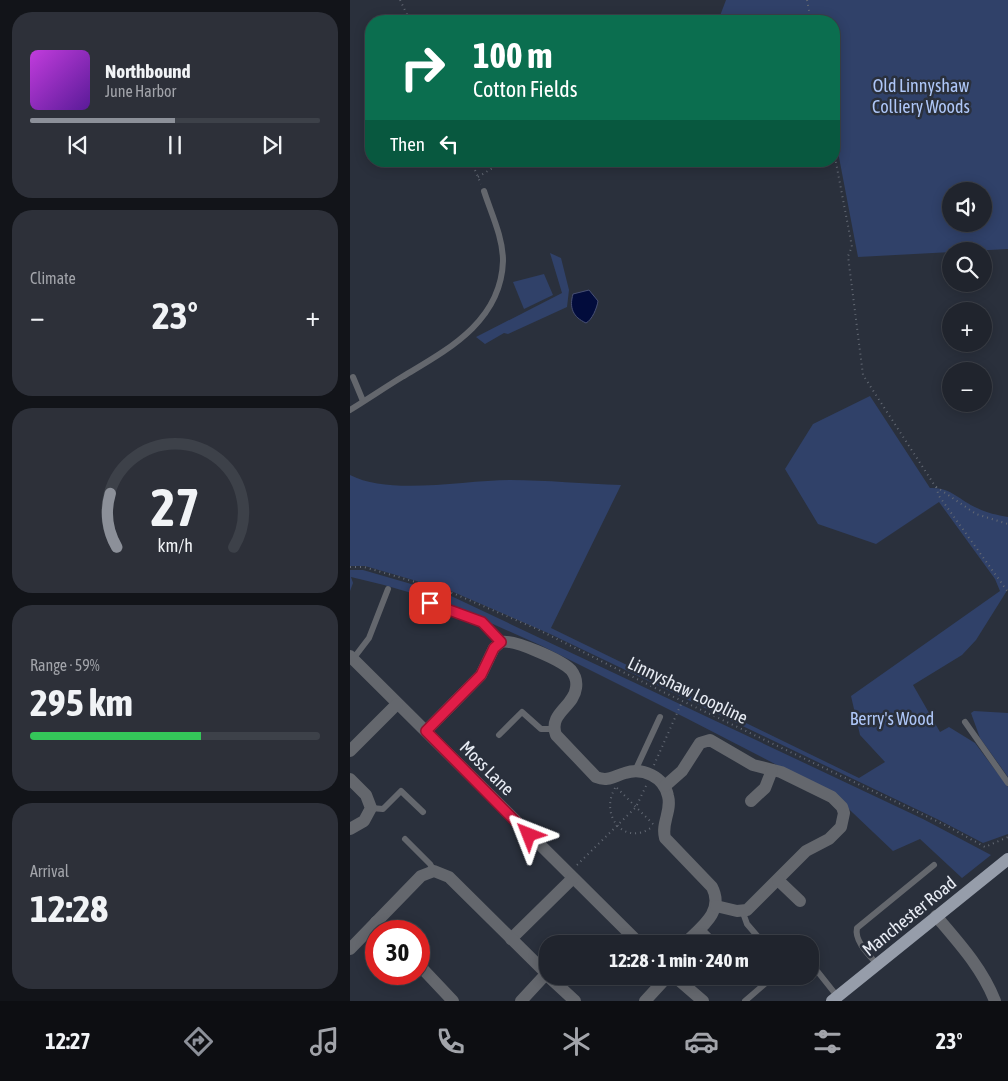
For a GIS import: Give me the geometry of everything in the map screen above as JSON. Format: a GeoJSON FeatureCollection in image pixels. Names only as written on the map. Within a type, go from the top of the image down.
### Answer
{"type":"FeatureCollection","features":[{"type":"Feature","properties":{"kind":"main road","name":"Manchester Road"},"geometry":{"type":"LineString","coordinates":[[835,999],[1008,859]]}},
{"type":"Feature","properties":{"kind":"street"},"geometry":{"type":"LineString","coordinates":[[426,731],[481,675],[494,648],[501,642],[514,641],[564,665],[573,674],[576,685],[574,696],[556,718],[554,729],[560,740],[596,777],[604,780],[635,771],[650,774],[665,786],[669,809],[663,830],[665,838],[712,887],[716,895],[716,906],[710,918],[693,935]]}},
{"type":"Feature","properties":{"kind":"street","name":"Moss Lane"},"geometry":{"type":"LineString","coordinates":[[351,658],[631,935]]}},
{"type":"Feature","properties":{"kind":"street"},"geometry":{"type":"LineString","coordinates":[[350,751],[397,704]]}},
{"type":"Feature","properties":{"kind":"street"},"geometry":{"type":"LineString","coordinates":[[665,786],[677,777],[695,748],[705,740],[714,741],[753,765],[772,770],[832,797],[842,807],[844,813],[841,827],[829,839],[806,851],[756,902],[742,910],[716,906]]}},
{"type":"Feature","properties":{"kind":"street"},"geometry":{"type":"LineString","coordinates":[[751,802],[765,788],[772,770]]}},
{"type":"Feature","properties":{"kind":"street"},"geometry":{"type":"LineString","coordinates":[[350,779],[366,795],[371,808],[364,821],[350,829]]}},
{"type":"Feature","properties":{"kind":"street"},"geometry":{"type":"LineString","coordinates":[[378,920],[421,876],[434,871],[449,877],[539,967]]}},
{"type":"Feature","properties":{"kind":"street"},"geometry":{"type":"LineString","coordinates":[[511,939],[571,876]]}},
{"type":"Feature","properties":{"kind":"street"},"geometry":{"type":"LineString","coordinates":[[778,880],[800,901]]}},
{"type":"Feature","properties":{"kind":"street"},"geometry":{"type":"LineString","coordinates":[[936,916],[985,977],[995,1001]]}},
{"type":"Feature","properties":{"kind":"street"},"geometry":{"type":"LineString","coordinates":[[350,949],[365,933]]}},
{"type":"Feature","properties":{"kind":"street"},"geometry":{"type":"LineString","coordinates":[[430,977],[452,1001]]}},
{"type":"Feature","properties":{"kind":"street"},"geometry":{"type":"LineString","coordinates":[[521,1001],[539,983]]}},
{"type":"Feature","properties":{"kind":"street"},"geometry":{"type":"LineString","coordinates":[[557,985],[570,999]]}},
{"type":"Feature","properties":{"kind":"street"},"geometry":{"type":"LineString","coordinates":[[645,1001],[660,985]]}},
{"type":"Feature","properties":{"kind":"street"},"geometry":{"type":"LineString","coordinates":[[684,985],[703,1001]]}},
{"type":"Feature","properties":{"kind":"lane"},"geometry":{"type":"LineString","coordinates":[[350,410],[457,344],[486,313],[496,293],[503,261],[500,240],[484,191]]}},
{"type":"Feature","properties":{"kind":"lane"},"geometry":{"type":"LineString","coordinates":[[353,377],[363,401]]}},
{"type":"Feature","properties":{"kind":"lane","name":"Moss Lane"},"geometry":{"type":"LineString","coordinates":[[351,658],[369,638],[388,589]]}},
{"type":"Feature","properties":{"kind":"lane"},"geometry":{"type":"LineString","coordinates":[[430,603],[482,622],[501,642]]}},
{"type":"Feature","properties":{"kind":"lane"},"geometry":{"type":"LineString","coordinates":[[498,735],[522,712],[540,729],[554,729]]}},
{"type":"Feature","properties":{"kind":"lane"},"geometry":{"type":"LineString","coordinates":[[635,771],[660,717]]}},
{"type":"Feature","properties":{"kind":"lane"},"geometry":{"type":"LineString","coordinates":[[965,722],[1008,783]]}},
{"type":"Feature","properties":{"kind":"lane"},"geometry":{"type":"LineString","coordinates":[[371,808],[383,809],[401,791],[423,812]]}},
{"type":"Feature","properties":{"kind":"lane"},"geometry":{"type":"LineString","coordinates":[[405,839],[430,864],[434,871]]}},
{"type":"Feature","properties":{"kind":"lane"},"geometry":{"type":"LineString","coordinates":[[877,964],[864,949],[856,934],[857,928],[934,865]]}},
{"type":"Feature","properties":{"kind":"lane"},"geometry":{"type":"LineString","coordinates":[[742,910],[747,924],[756,935]]}},
{"type":"Feature","properties":{"kind":"lane"},"geometry":{"type":"LineString","coordinates":[[700,928],[707,935]]}},
{"type":"Feature","properties":{"kind":"lane"},"geometry":{"type":"LineString","coordinates":[[819,975],[835,999]]}},
{"type":"Feature","properties":{"kind":"lane"},"geometry":{"type":"LineString","coordinates":[[745,1001],[764,985]]}},
{"type":"Feature","properties":{"kind":"path"},"geometry":{"type":"LineString","coordinates":[[400,0],[407,15]]}},
{"type":"Feature","properties":{"kind":"path"},"geometry":{"type":"LineString","coordinates":[[807,0],[809,15]]}},
{"type":"Feature","properties":{"kind":"path"},"geometry":{"type":"LineString","coordinates":[[474,167],[478,177],[494,167]]}},
{"type":"Feature","properties":{"kind":"path"},"geometry":{"type":"LineString","coordinates":[[837,167],[852,247],[848,256],[863,375],[940,496],[1008,592]]}},
{"type":"Feature","properties":{"kind":"path"},"geometry":{"type":"LineString","coordinates":[[935,486],[976,514],[1008,524]]}},
{"type":"Feature","properties":{"kind":"path","name":"Linnyshaw Loopline"},"geometry":{"type":"LineString","coordinates":[[350,567],[364,567],[450,592],[536,629],[682,702],[947,826],[985,847],[1008,837]]}},
{"type":"Feature","properties":{"kind":"path"},"geometry":{"type":"LineString","coordinates":[[571,876],[636,807],[661,754],[682,702]]}},
{"type":"Feature","properties":{"kind":"path"},"geometry":{"type":"LineString","coordinates":[[616,787],[636,807],[654,825],[641,832],[632,833],[617,826],[609,809],[609,802],[616,787]]}},
{"type":"Feature","properties":{"kind":"green space","name":"Old Linnyshaw Colliery Woods"},"geometry":{"type":"Polygon","coordinates":[[[726,0],[1008,0],[1008,249],[992,250],[992,242],[942,242],[942,253],[858,257],[840,162],[840,15],[720,15],[726,0]]]}},
{"type":"Feature","properties":{"kind":"green space"},"geometry":{"type":"Polygon","coordinates":[[[550,253],[561,258],[569,290],[567,307],[508,334],[504,333],[485,344],[476,337],[562,293],[550,253]]]}},
{"type":"Feature","properties":{"kind":"green space"},"geometry":{"type":"Polygon","coordinates":[[[544,274],[553,295],[524,309],[513,282],[544,274]]]}},
{"type":"Feature","properties":{"kind":"green space","name":"Berry's Wood"},"geometry":{"type":"Polygon","coordinates":[[[870,396],[930,488],[944,490],[981,510],[1008,517],[1008,589],[976,640],[962,655],[913,685],[940,732],[949,727],[975,743],[1008,787],[1008,834],[983,843],[939,820],[548,633],[451,591],[365,566],[350,566],[350,475],[385,485],[406,486],[510,480],[621,485],[551,628],[859,778],[885,762],[860,735],[851,696],[1000,591],[995,579],[939,502],[876,544],[818,524],[785,469],[813,424],[870,396]]]}},
{"type":"Feature","properties":{"kind":"green space"},"geometry":{"type":"Polygon","coordinates":[[[350,570],[363,570],[449,595],[923,819],[991,855],[962,878],[920,839],[893,851],[833,794],[542,646],[446,603],[351,577],[353,583],[350,591],[350,570]]]}},
{"type":"Feature","properties":{"kind":"green space"},"geometry":{"type":"Polygon","coordinates":[[[974,711],[1008,713],[1008,777],[980,738],[971,713],[974,711]]]}},
{"type":"Feature","properties":{"kind":"shaded area"},"geometry":{"type":"Polygon","coordinates":[[[589,290],[598,301],[594,314],[586,323],[573,312],[572,299],[573,294],[589,290]]]}},
{"type":"Feature","properties":{"kind":"route"},"geometry":{"type":"LineString","coordinates":[[430,603],[482,622],[498,636],[501,642],[494,648],[481,675],[426,731],[529,835]]}}]}
